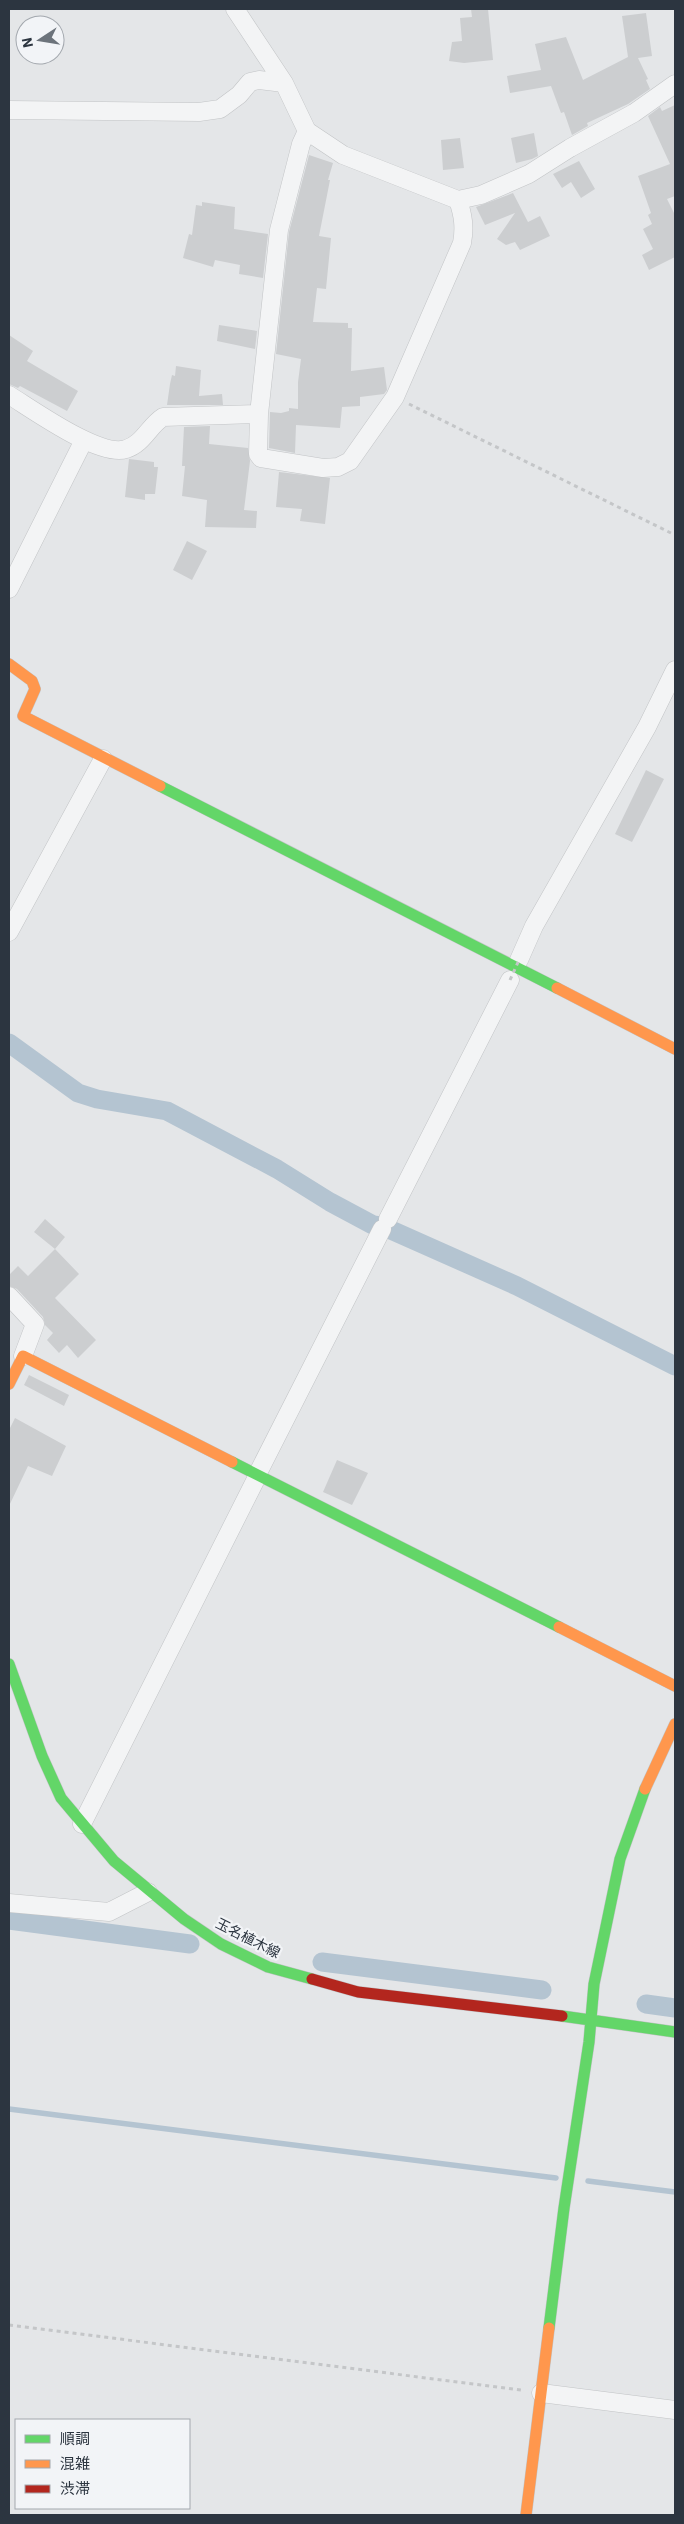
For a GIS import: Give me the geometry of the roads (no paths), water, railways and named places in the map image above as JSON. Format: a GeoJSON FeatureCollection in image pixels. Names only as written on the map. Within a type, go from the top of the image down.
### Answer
{"type":"FeatureCollection","features":[{"type":"Feature","properties":{"kind":"street"},"geometry":{"type":"LineString","coordinates":[[235,9],[284,83],[307,131],[343,156],[458,200],[481,195],[528,174],[570,148],[634,113],[675,84]]}},
{"type":"Feature","properties":{"kind":"street"},"geometry":{"type":"LineString","coordinates":[[9,110],[199,112],[220,109],[238,95],[250,82],[259,80],[284,83]]}},
{"type":"Feature","properties":{"kind":"street"},"geometry":{"type":"LineString","coordinates":[[307,131],[301,144],[279,230],[259,414],[258,454],[261,458],[323,468],[338,467],[350,461],[395,397],[462,243],[465,230],[464,215],[458,200]]}},
{"type":"Feature","properties":{"kind":"street"},"geometry":{"type":"LineString","coordinates":[[9,395],[84,440],[112,450],[125,450],[136,444],[154,422],[163,416],[259,414]]}},
{"type":"Feature","properties":{"kind":"street"},"geometry":{"type":"LineString","coordinates":[[9,589],[84,440]]}},
{"type":"Feature","properties":{"kind":"street"},"geometry":{"type":"LineString","coordinates":[[9,664],[32,681],[35,689],[23,716],[102,759],[675,1049]]}},
{"type":"Feature","properties":{"kind":"street"},"geometry":{"type":"LineString","coordinates":[[519,960],[534,926],[647,727],[675,670]]}},
{"type":"Feature","properties":{"kind":"street"},"geometry":{"type":"LineString","coordinates":[[9,932],[102,759]]}},
{"type":"Feature","properties":{"kind":"street"},"geometry":{"type":"LineString","coordinates":[[82,1824],[510,980]]}},
{"type":"Feature","properties":{"kind":"street"},"geometry":{"type":"LineString","coordinates":[[9,1296],[35,1324],[23,1356],[9,1384]]}},
{"type":"Feature","properties":{"kind":"street"},"geometry":{"type":"LineString","coordinates":[[23,1356],[675,1686]]}},
{"type":"Feature","properties":{"kind":"street","name":"玉名植木線"},"geometry":{"type":"LineString","coordinates":[[9,1664],[42,1756],[61,1798],[114,1861],[148,1892],[221,1944],[268,1967],[358,1992],[592,2019],[675,2032]]}},
{"type":"Feature","properties":{"kind":"street"},"geometry":{"type":"LineString","coordinates":[[526,2515],[568,2185],[592,2019],[594,1984],[620,1858],[641,1797],[675,1724]]}},
{"type":"Feature","properties":{"kind":"street"},"geometry":{"type":"LineString","coordinates":[[9,1903],[109,1912],[148,1892]]}},
{"type":"Feature","properties":{"kind":"street"},"geometry":{"type":"LineString","coordinates":[[541,2393],[675,2410]]}},
{"type":"Feature","properties":{"kind":"waterway"},"geometry":{"type":"LineString","coordinates":[[9,1043],[78,1093],[97,1099],[167,1111],[277,1169],[330,1202],[373,1225],[382,1226],[517,1286],[675,1366]]}},
{"type":"Feature","properties":{"kind":"waterway"},"geometry":{"type":"LineString","coordinates":[[9,1920],[190,1944]]}},
{"type":"Feature","properties":{"kind":"waterway"},"geometry":{"type":"LineString","coordinates":[[322,1962],[542,1990]]}},
{"type":"Feature","properties":{"kind":"waterway"},"geometry":{"type":"LineString","coordinates":[[646,2004],[675,2008]]}},
{"type":"Feature","properties":{"kind":"waterway"},"geometry":{"type":"LineString","coordinates":[[9,2109],[556,2178]]}},
{"type":"Feature","properties":{"kind":"waterway"},"geometry":{"type":"LineString","coordinates":[[588,2181],[675,2192]]}}]}
